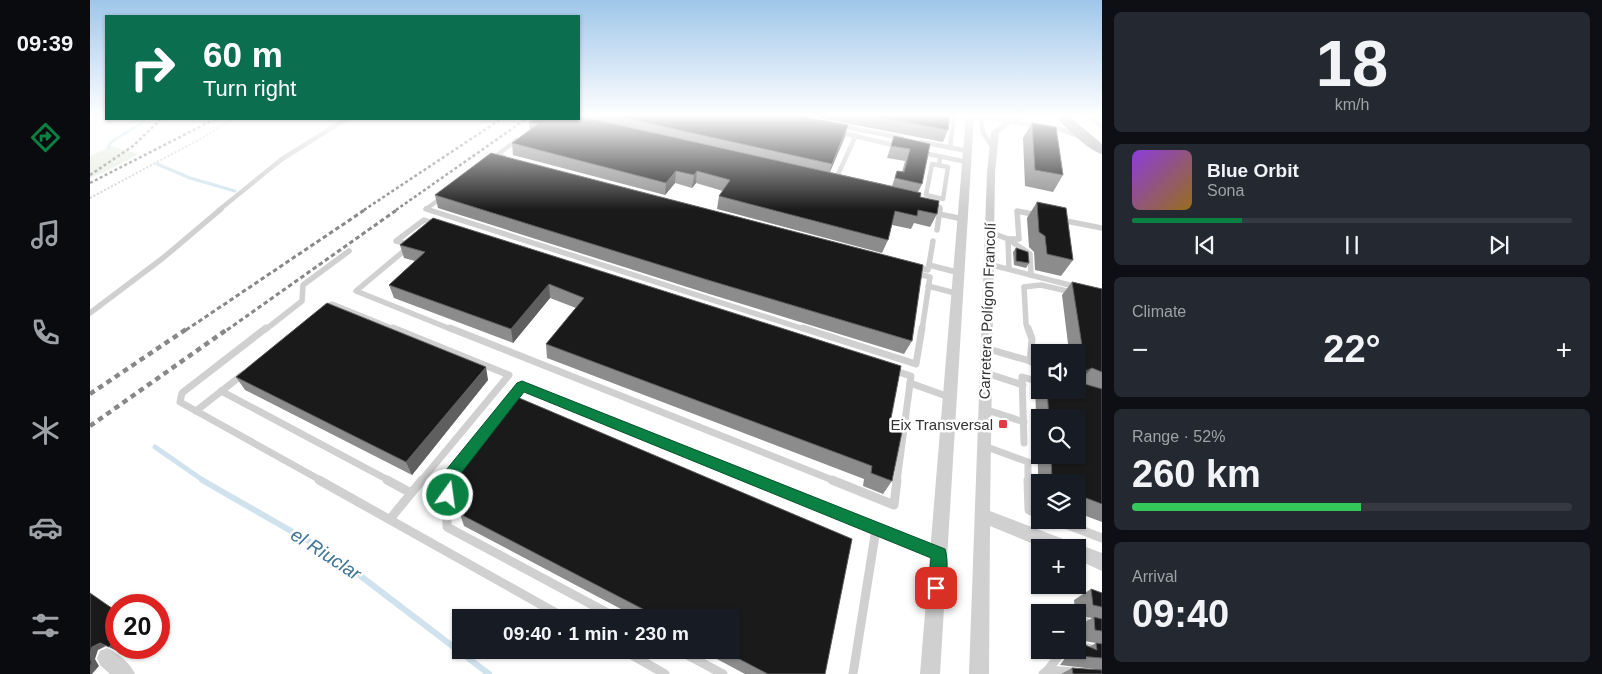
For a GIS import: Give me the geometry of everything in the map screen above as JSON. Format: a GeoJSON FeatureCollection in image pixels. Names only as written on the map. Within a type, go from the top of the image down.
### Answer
{"type":"FeatureCollection","features":[{"type":"Feature","properties":{"kind":"street","name":"Carretera Polígon Francolí"},"geometry":{"type":"LineString","coordinates":[[930,674],[959,294],[968,147]]}},
{"type":"Feature","properties":{"kind":"street","name":"Carretera Polígon Francolí"},"geometry":{"type":"LineString","coordinates":[[979,674],[983,446],[993,148]]}},
{"type":"Feature","properties":{"kind":"street"},"geometry":{"type":"LineString","coordinates":[[982,515],[1042,539]]}},
{"type":"Feature","properties":{"kind":"street"},"geometry":{"type":"LineString","coordinates":[[1086,555],[1102,562]]}},
{"type":"Feature","properties":{"kind":"street"},"geometry":{"type":"LineString","coordinates":[[108,659],[125,674]]}},
{"type":"Feature","properties":{"kind":"lane"},"geometry":{"type":"LineString","coordinates":[[90,313],[186,239],[266,170],[298,147]]}},
{"type":"Feature","properties":{"kind":"lane"},"geometry":{"type":"LineString","coordinates":[[506,158],[497,155],[507,147]]}},
{"type":"Feature","properties":{"kind":"lane"},"geometry":{"type":"LineString","coordinates":[[836,182],[851,147]]}},
{"type":"Feature","properties":{"kind":"lane"},"geometry":{"type":"LineString","coordinates":[[950,148],[967,157]]}},
{"type":"Feature","properties":{"kind":"lane"},"geometry":{"type":"LineString","coordinates":[[912,150],[940,156],[967,157]]}},
{"type":"Feature","properties":{"kind":"lane"},"geometry":{"type":"LineString","coordinates":[[939,165],[940,156]]}},
{"type":"Feature","properties":{"kind":"lane"},"geometry":{"type":"LineString","coordinates":[[492,161],[930,277],[928,286],[916,364],[426,209],[492,161]]}},
{"type":"Feature","properties":{"kind":"lane"},"geometry":{"type":"LineString","coordinates":[[932,164],[939,165],[948,167],[943,198],[926,195],[932,164]]}},
{"type":"Feature","properties":{"kind":"lane"},"geometry":{"type":"LineString","coordinates":[[826,180],[845,184]]}},
{"type":"Feature","properties":{"kind":"lane"},"geometry":{"type":"LineString","coordinates":[[641,193],[679,204]]}},
{"type":"Feature","properties":{"kind":"lane"},"geometry":{"type":"LineString","coordinates":[[921,202],[940,207],[937,230]]}},
{"type":"Feature","properties":{"kind":"lane"},"geometry":{"type":"LineString","coordinates":[[698,209],[708,211]]}},
{"type":"Feature","properties":{"kind":"lane"},"geometry":{"type":"LineString","coordinates":[[1008,239],[1019,239],[1017,210],[1045,216]]}},
{"type":"Feature","properties":{"kind":"lane"},"geometry":{"type":"LineString","coordinates":[[939,214],[963,219]]}},
{"type":"Feature","properties":{"kind":"lane"},"geometry":{"type":"LineString","coordinates":[[1055,218],[1102,228]]}},
{"type":"Feature","properties":{"kind":"lane"},"geometry":{"type":"LineString","coordinates":[[424,220],[911,376],[910,383],[894,505],[356,291],[411,246],[396,241],[424,220]]}},
{"type":"Feature","properties":{"kind":"lane"},"geometry":{"type":"LineString","coordinates":[[989,232],[1008,239],[1030,254],[1031,275]]}},
{"type":"Feature","properties":{"kind":"lane"},"geometry":{"type":"LineString","coordinates":[[1008,239],[1008,269]]}},
{"type":"Feature","properties":{"kind":"lane"},"geometry":{"type":"LineString","coordinates":[[909,264],[928,270],[933,241]]}},
{"type":"Feature","properties":{"kind":"lane"},"geometry":{"type":"LineString","coordinates":[[349,251],[303,285],[302,301],[182,393],[180,402],[549,609]]}},
{"type":"Feature","properties":{"kind":"lane"},"geometry":{"type":"LineString","coordinates":[[988,264],[1086,289]]}},
{"type":"Feature","properties":{"kind":"lane"},"geometry":{"type":"LineString","coordinates":[[929,265],[960,273]]}},
{"type":"Feature","properties":{"kind":"lane"},"geometry":{"type":"LineString","coordinates":[[986,348],[1030,361],[1032,339],[1026,324],[1024,287],[1041,285],[1076,294]]}},
{"type":"Feature","properties":{"kind":"lane"},"geometry":{"type":"LineString","coordinates":[[928,286],[959,294]]}},
{"type":"Feature","properties":{"kind":"lane"},"geometry":{"type":"LineString","coordinates":[[317,315],[332,304],[509,375],[390,519]]}},
{"type":"Feature","properties":{"kind":"lane"},"geometry":{"type":"LineString","coordinates":[[196,411],[250,368]]}},
{"type":"Feature","properties":{"kind":"lane"},"geometry":{"type":"LineString","coordinates":[[985,373],[1023,385]]}},
{"type":"Feature","properties":{"kind":"lane"},"geometry":{"type":"LineString","coordinates":[[1024,443],[1022,377],[1031,380]]}},
{"type":"Feature","properties":{"kind":"lane"},"geometry":{"type":"LineString","coordinates":[[910,383],[951,397]]}},
{"type":"Feature","properties":{"kind":"lane"},"geometry":{"type":"LineString","coordinates":[[503,409],[522,386],[939,554]]}},
{"type":"Feature","properties":{"kind":"lane"},"geometry":{"type":"LineString","coordinates":[[221,392],[411,493]]}},
{"type":"Feature","properties":{"kind":"lane"},"geometry":{"type":"LineString","coordinates":[[984,409],[1024,422]]}},
{"type":"Feature","properties":{"kind":"lane"},"geometry":{"type":"LineString","coordinates":[[983,446],[1028,462],[1029,510],[1031,511]]}},
{"type":"Feature","properties":{"kind":"lane"},"geometry":{"type":"LineString","coordinates":[[466,456],[448,480],[448,526],[600,609]]}},
{"type":"Feature","properties":{"kind":"lane"},"geometry":{"type":"LineString","coordinates":[[853,674],[876,529]]}},
{"type":"Feature","properties":{"kind":"lane"},"geometry":{"type":"LineString","coordinates":[[1078,529],[1102,538]]}},
{"type":"Feature","properties":{"kind":"lane"},"geometry":{"type":"LineString","coordinates":[[1086,623],[1102,626]]}},
{"type":"Feature","properties":{"kind":"lane"},"geometry":{"type":"LineString","coordinates":[[1086,648],[1102,651]]}},
{"type":"Feature","properties":{"kind":"lane"},"geometry":{"type":"LineString","coordinates":[[639,659],[665,674]]}},
{"type":"Feature","properties":{"kind":"lane"},"geometry":{"type":"LineString","coordinates":[[695,659],[723,674]]}},
{"type":"Feature","properties":{"kind":"lane"},"geometry":{"type":"LineString","coordinates":[[1046,672],[1056,659]]}},
{"type":"Feature","properties":{"kind":"lane"},"geometry":{"type":"LineString","coordinates":[[1046,672],[1082,673]]}},
{"type":"Feature","properties":{"kind":"path"},"geometry":{"type":"LineString","coordinates":[[90,198],[184,147]]}},
{"type":"Feature","properties":{"kind":"shaded area"},"geometry":{"type":"Polygon","coordinates":[[[108,147],[116,147],[139,154],[90,178],[90,156],[108,147]]]}},
{"type":"Feature","properties":{"kind":"building"},"geometry":{"type":"Polygon","coordinates":[[[529,147],[719,147],[921,193],[920,197],[939,201],[937,214],[918,210],[917,216],[895,211],[888,240],[719,196],[730,180],[697,171],[694,175],[676,171],[666,183],[529,147]]]}},
{"type":"Feature","properties":{"kind":"building"},"geometry":{"type":"Polygon","coordinates":[[[758,147],[839,147],[832,164],[758,147]]]}},
{"type":"Feature","properties":{"kind":"building"},"geometry":{"type":"Polygon","coordinates":[[[900,147],[929,147],[922,184],[895,178],[897,171],[904,172],[910,149],[900,147]]]}},
{"type":"Feature","properties":{"kind":"building"},"geometry":{"type":"Polygon","coordinates":[[[1034,147],[1059,147],[1063,175],[1035,170],[1034,147]]]}},
{"type":"Feature","properties":{"kind":"building"},"geometry":{"type":"Polygon","coordinates":[[[491,153],[923,265],[912,341],[435,195],[491,153]]]}},
{"type":"Feature","properties":{"kind":"building"},"geometry":{"type":"Polygon","coordinates":[[[1037,202],[1066,208],[1073,260],[1047,254],[1045,236],[1039,232],[1037,202]]]}},
{"type":"Feature","properties":{"kind":"building"},"geometry":{"type":"Polygon","coordinates":[[[433,218],[901,366],[891,418],[904,422],[892,481],[871,473],[872,466],[546,344],[584,298],[549,284],[511,329],[389,285],[425,252],[400,245],[433,218]]]}},
{"type":"Feature","properties":{"kind":"building"},"geometry":{"type":"Polygon","coordinates":[[[1016,248],[1028,252],[1029,263],[1016,261],[1016,248]]]}},
{"type":"Feature","properties":{"kind":"building"},"geometry":{"type":"Polygon","coordinates":[[[1072,282],[1102,289],[1102,372],[1092,368],[1086,371],[1086,344],[1082,344],[1072,282]]]}},
{"type":"Feature","properties":{"kind":"building"},"geometry":{"type":"Polygon","coordinates":[[[327,303],[486,367],[406,462],[236,377],[327,303]]]}},
{"type":"Feature","properties":{"kind":"building"},"geometry":{"type":"Polygon","coordinates":[[[1086,384],[1102,389],[1102,504],[1086,498],[1086,474],[1052,474],[1051,464],[1086,464],[1086,409],[1048,409],[1048,399],[1086,399],[1086,384]]]}},
{"type":"Feature","properties":{"kind":"building"},"geometry":{"type":"Polygon","coordinates":[[[512,395],[852,539],[825,674],[768,674],[739,659],[740,609],[643,609],[460,514],[453,468],[512,395]]]}},
{"type":"Feature","properties":{"kind":"building"},"geometry":{"type":"Polygon","coordinates":[[[1091,589],[1102,593],[1102,607],[1093,605],[1091,589]]]}},
{"type":"Feature","properties":{"kind":"building"},"geometry":{"type":"Polygon","coordinates":[[[90,593],[105,603],[105,645],[100,643],[92,647],[90,653],[90,593]]]}},
{"type":"Feature","properties":{"kind":"building"},"geometry":{"type":"Polygon","coordinates":[[[1094,617],[1102,619],[1102,631],[1095,630],[1094,617]]]}},
{"type":"Feature","properties":{"kind":"building"},"geometry":{"type":"Polygon","coordinates":[[[1096,643],[1102,644],[1102,658],[1086,657],[1086,645],[1097,650],[1096,643]]]}},
{"type":"Feature","properties":{"kind":"building"},"geometry":{"type":"Polygon","coordinates":[[[1072,668],[1102,670],[1102,674],[1073,674],[1072,668]]]}},
{"type":"Feature","properties":{"kind":"waterway","name":"el Riuclar"},"geometry":{"type":"LineString","coordinates":[[157,164],[190,178],[235,191]]}},
{"type":"Feature","properties":{"kind":"waterway","name":"el Riuclar"},"geometry":{"type":"LineString","coordinates":[[155,447],[204,481]]}},
{"type":"Feature","properties":{"kind":"waterway","name":"el Riuclar"},"geometry":{"type":"LineString","coordinates":[[202,480],[333,555],[489,674]]}},
{"type":"Feature","properties":{"kind":"railway"},"geometry":{"type":"LineString","coordinates":[[90,175],[131,147]]}},
{"type":"Feature","properties":{"kind":"railway"},"geometry":{"type":"LineString","coordinates":[[90,183],[159,147]]}},
{"type":"Feature","properties":{"kind":"railway"},"geometry":{"type":"LineString","coordinates":[[364,210],[458,147]]}},
{"type":"Feature","properties":{"kind":"railway"},"geometry":{"type":"LineString","coordinates":[[396,210],[485,147]]}},
{"type":"Feature","properties":{"kind":"railway"},"geometry":{"type":"LineString","coordinates":[[186,330],[366,209]]}},
{"type":"Feature","properties":{"kind":"railway"},"geometry":{"type":"LineString","coordinates":[[227,330],[398,209]]}},
{"type":"Feature","properties":{"kind":"railway"},"geometry":{"type":"LineString","coordinates":[[90,394],[188,328]]}},
{"type":"Feature","properties":{"kind":"railway"},"geometry":{"type":"LineString","coordinates":[[90,426],[229,328]]}},
{"type":"Feature","properties":{"kind":"place","name":"Eix Transversal"},"geometry":{"type":"Point","coordinates":[1003,424]}},
{"type":"Feature","properties":{"kind":"route"},"geometry":{"type":"LineString","coordinates":[[448,495],[448,480],[522,386],[939,554],[936,588]]}}]}
